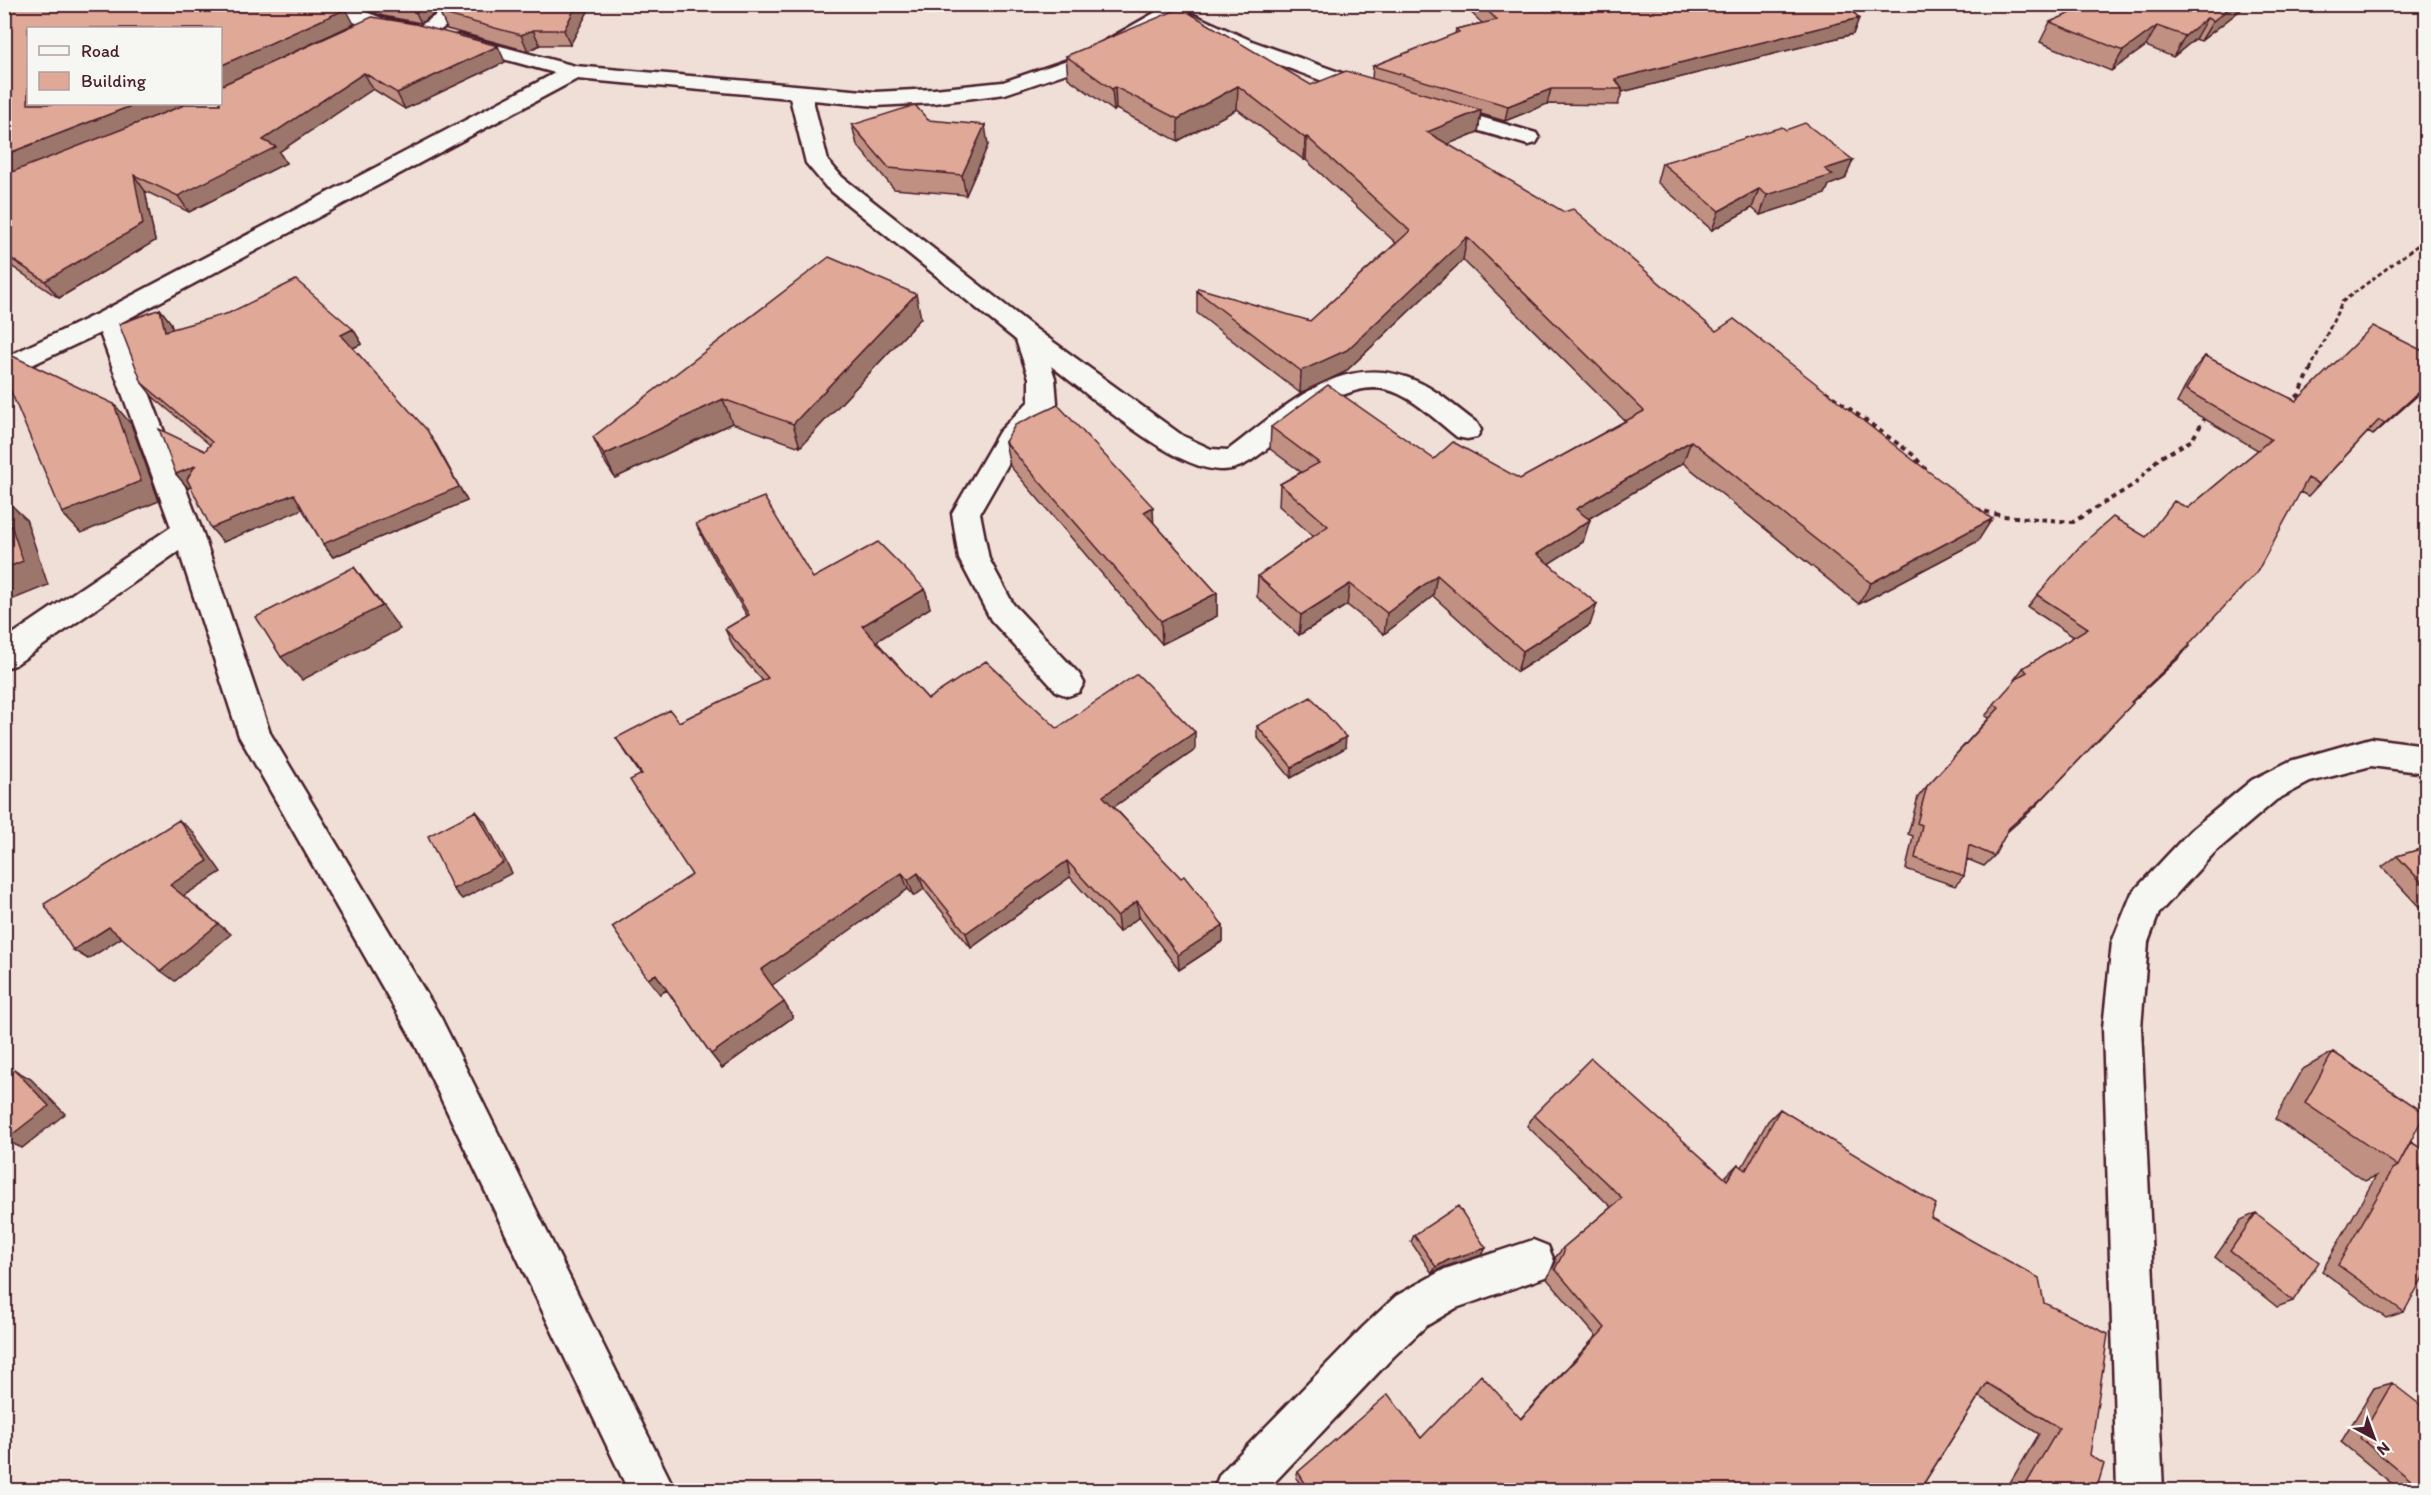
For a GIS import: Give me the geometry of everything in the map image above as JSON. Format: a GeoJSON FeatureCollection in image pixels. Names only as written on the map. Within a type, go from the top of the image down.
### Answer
{"type":"FeatureCollection","features":[{"type":"Feature","properties":{"kind":"street"},"geometry":{"type":"LineString","coordinates":[[321,4],[378,23],[425,32],[574,72],[875,99],[934,96],[1005,88],[1086,60],[1180,8],[1245,45],[1353,86],[1397,99]]}},
{"type":"Feature","properties":{"kind":"street"},"geometry":{"type":"LineString","coordinates":[[425,32],[467,4]]}},
{"type":"Feature","properties":{"kind":"street"},"geometry":{"type":"LineString","coordinates":[[347,38],[378,23]]}},
{"type":"Feature","properties":{"kind":"street"},"geometry":{"type":"LineString","coordinates":[[4,369],[108,319],[574,72]]}},
{"type":"Feature","properties":{"kind":"street"},"geometry":{"type":"LineString","coordinates":[[800,93],[817,163],[834,182],[1028,336],[1173,443],[1209,459],[1226,461],[1236,458],[1304,406],[1328,391],[1360,379],[1384,378],[1407,387],[1467,430]]}},
{"type":"Feature","properties":{"kind":"street"},"geometry":{"type":"LineString","coordinates":[[1418,106],[1528,138]]}},
{"type":"Feature","properties":{"kind":"street"},"geometry":{"type":"LineString","coordinates":[[108,319],[187,531],[255,736],[428,1031],[652,1491]]}},
{"type":"Feature","properties":{"kind":"street"},"geometry":{"type":"LineString","coordinates":[[1028,336],[1042,378],[1043,403],[1009,439],[966,513],[974,559],[1002,612],[1068,683]]}},
{"type":"Feature","properties":{"kind":"street"},"geometry":{"type":"LineString","coordinates":[[4,656],[187,531]]}},
{"type":"Feature","properties":{"kind":"street"},"geometry":{"type":"LineString","coordinates":[[2140,1491],[2122,1028],[2130,942],[2145,904],[2202,842],[2264,790],[2302,771],[2371,752],[2427,759]]}},
{"type":"Feature","properties":{"kind":"street"},"geometry":{"type":"LineString","coordinates":[[1236,1491],[1378,1342],[1411,1311],[1445,1290],[1533,1261]]}},
{"type":"Feature","properties":{"kind":"path"},"geometry":{"type":"LineString","coordinates":[[2281,406],[2299,395],[2342,302],[2427,239]]}},
{"type":"Feature","properties":{"kind":"path"},"geometry":{"type":"LineString","coordinates":[[1819,387],[1912,454],[1933,478]]}},
{"type":"Feature","properties":{"kind":"path"},"geometry":{"type":"LineString","coordinates":[[1974,508],[2003,516],[2073,522],[2134,484],[2159,458],[2192,440],[2209,410]]}},
{"type":"Feature","properties":{"kind":"building"},"geometry":{"type":"Polygon","coordinates":[[[4,4],[334,4],[346,9],[222,65],[222,27],[27,27],[27,105],[133,105],[4,155],[4,4]]]}},
{"type":"Feature","properties":{"kind":"building"},"geometry":{"type":"Polygon","coordinates":[[[399,4],[417,4],[413,7],[399,4]]]}},
{"type":"Feature","properties":{"kind":"building"},"geometry":{"type":"Polygon","coordinates":[[[452,4],[577,4],[564,30],[533,30],[521,35],[440,13],[452,4]]]}},
{"type":"Feature","properties":{"kind":"building"},"geometry":{"type":"Polygon","coordinates":[[[1481,4],[1845,4],[1859,18],[1615,79],[1622,89],[1551,89],[1508,106],[1373,66],[1459,32],[1456,29],[1497,20],[1481,4]]]}},
{"type":"Feature","properties":{"kind":"building"},"geometry":{"type":"Polygon","coordinates":[[[2092,4],[2234,4],[2213,21],[2207,18],[2185,36],[2157,26],[2123,51],[2050,22],[2092,4]]]}},
{"type":"Feature","properties":{"kind":"building"},"geometry":{"type":"Polygon","coordinates":[[[1181,8],[1311,85],[1346,71],[1481,110],[1427,132],[1564,212],[1573,209],[1716,331],[1734,319],[1992,519],[1871,583],[1691,441],[1576,509],[1590,520],[1537,554],[1597,604],[1523,651],[1437,575],[1387,613],[1350,584],[1301,615],[1258,576],[1328,526],[1280,484],[1319,463],[1271,427],[1328,385],[1434,459],[1453,442],[1520,479],[1644,411],[1467,237],[1347,350],[1301,371],[1197,291],[1198,288],[1310,321],[1410,231],[1307,137],[1305,138],[1238,86],[1178,119],[1115,87],[1112,89],[1066,56],[1181,8]]]}},
{"type":"Feature","properties":{"kind":"building"},"geometry":{"type":"Polygon","coordinates":[[[372,17],[415,24],[498,46],[397,93],[364,73],[263,140],[276,147],[178,196],[134,175],[143,224],[45,281],[4,254],[4,175],[184,105],[222,105],[222,85],[372,17]]]}},
{"type":"Feature","properties":{"kind":"building"},"geometry":{"type":"Polygon","coordinates":[[[915,105],[928,120],[985,125],[962,175],[889,168],[852,125],[915,105]]]}},
{"type":"Feature","properties":{"kind":"building"},"geometry":{"type":"Polygon","coordinates":[[[1805,123],[1853,160],[1825,169],[1833,175],[1767,195],[1759,189],[1719,211],[1662,163],[1782,127],[1786,130],[1805,123]]]}},
{"type":"Feature","properties":{"kind":"building"},"geometry":{"type":"Polygon","coordinates":[[[829,257],[916,294],[793,424],[723,399],[604,455],[593,437],[829,257]]]}},
{"type":"Feature","properties":{"kind":"building"},"geometry":{"type":"Polygon","coordinates":[[[296,280],[353,329],[341,335],[427,430],[459,487],[323,544],[294,494],[211,528],[187,479],[195,466],[176,474],[159,429],[205,451],[212,442],[142,383],[119,324],[160,309],[165,331],[229,313],[296,280]]]}},
{"type":"Feature","properties":{"kind":"building"},"geometry":{"type":"Polygon","coordinates":[[[2373,326],[2427,353],[2427,385],[2385,423],[2379,420],[2319,484],[2308,478],[2257,572],[2190,645],[2131,702],[2133,703],[2044,797],[2009,828],[1994,856],[1969,845],[1964,876],[1915,858],[1922,825],[1917,823],[1927,786],[1999,708],[1994,704],[2018,677],[2027,672],[2023,668],[2088,628],[2037,595],[2081,545],[2113,517],[2146,537],[2174,501],[2188,508],[2271,439],[2186,390],[2205,356],[2296,401],[2373,326]]]}},
{"type":"Feature","properties":{"kind":"building"},"geometry":{"type":"Polygon","coordinates":[[[4,352],[114,404],[141,481],[62,513],[4,375],[4,352]]]}},
{"type":"Feature","properties":{"kind":"building"},"geometry":{"type":"Polygon","coordinates":[[[1058,405],[1153,507],[1144,512],[1217,593],[1161,621],[1005,442],[1015,425],[1058,405]]]}},
{"type":"Feature","properties":{"kind":"building"},"geometry":{"type":"Polygon","coordinates":[[[764,497],[813,578],[878,542],[925,589],[862,626],[928,699],[986,661],[1057,728],[1137,674],[1195,732],[1103,796],[1181,878],[1184,876],[1223,925],[1178,955],[1137,901],[1117,916],[1067,861],[966,933],[918,873],[908,880],[902,873],[761,970],[784,1002],[711,1054],[656,974],[648,979],[612,927],[692,875],[630,780],[642,774],[616,738],[670,710],[679,722],[768,678],[725,629],[749,615],[696,524],[764,497]]]}},
{"type":"Feature","properties":{"kind":"building"},"geometry":{"type":"Polygon","coordinates":[[[4,504],[23,561],[4,569],[4,504]]]}},
{"type":"Feature","properties":{"kind":"building"},"geometry":{"type":"Polygon","coordinates":[[[354,567],[382,606],[281,657],[256,617],[354,567]]]}},
{"type":"Feature","properties":{"kind":"building"},"geometry":{"type":"Polygon","coordinates":[[[1311,697],[1346,737],[1292,767],[1257,726],[1311,697]]]}},
{"type":"Feature","properties":{"kind":"building"},"geometry":{"type":"Polygon","coordinates":[[[476,811],[503,863],[453,889],[428,836],[476,811]]]}},
{"type":"Feature","properties":{"kind":"building"},"geometry":{"type":"Polygon","coordinates":[[[179,820],[208,861],[170,885],[218,924],[161,971],[109,927],[73,950],[44,904],[179,820]]]}},
{"type":"Feature","properties":{"kind":"building"},"geometry":{"type":"Polygon","coordinates":[[[2427,847],[2427,888],[2397,856],[2427,847]]]}},
{"type":"Feature","properties":{"kind":"building"},"geometry":{"type":"Polygon","coordinates":[[[2333,1052],[2425,1113],[2398,1166],[2305,1103],[2333,1052]]]}},
{"type":"Feature","properties":{"kind":"building"},"geometry":{"type":"Polygon","coordinates":[[[1591,1058],[1727,1180],[1738,1164],[1746,1170],[1780,1109],[1936,1204],[1931,1218],[2039,1278],[2044,1303],[2108,1334],[2090,1455],[2104,1464],[2096,1491],[2022,1491],[2059,1428],[1987,1383],[1919,1491],[1310,1491],[1298,1472],[1388,1394],[1421,1438],[1481,1375],[1521,1419],[1605,1328],[1555,1269],[1564,1252],[1563,1248],[1622,1198],[1534,1115],[1591,1058]]]}},
{"type":"Feature","properties":{"kind":"building"},"geometry":{"type":"Polygon","coordinates":[[[15,1070],[49,1106],[5,1140],[4,1078],[15,1070]]]}},
{"type":"Feature","properties":{"kind":"building"},"geometry":{"type":"Polygon","coordinates":[[[2411,1142],[2427,1152],[2427,1270],[2404,1312],[2338,1265],[2411,1142]]]}},
{"type":"Feature","properties":{"kind":"building"},"geometry":{"type":"Polygon","coordinates":[[[1458,1206],[1486,1248],[1448,1260],[1436,1267],[1414,1235],[1458,1206]]]}},
{"type":"Feature","properties":{"kind":"building"},"geometry":{"type":"Polygon","coordinates":[[[2256,1213],[2319,1262],[2293,1301],[2230,1251],[2256,1213]]]}},
{"type":"Feature","properties":{"kind":"building"},"geometry":{"type":"Polygon","coordinates":[[[2392,1383],[2427,1410],[2427,1491],[2424,1491],[2360,1438],[2392,1383]]]}}]}
